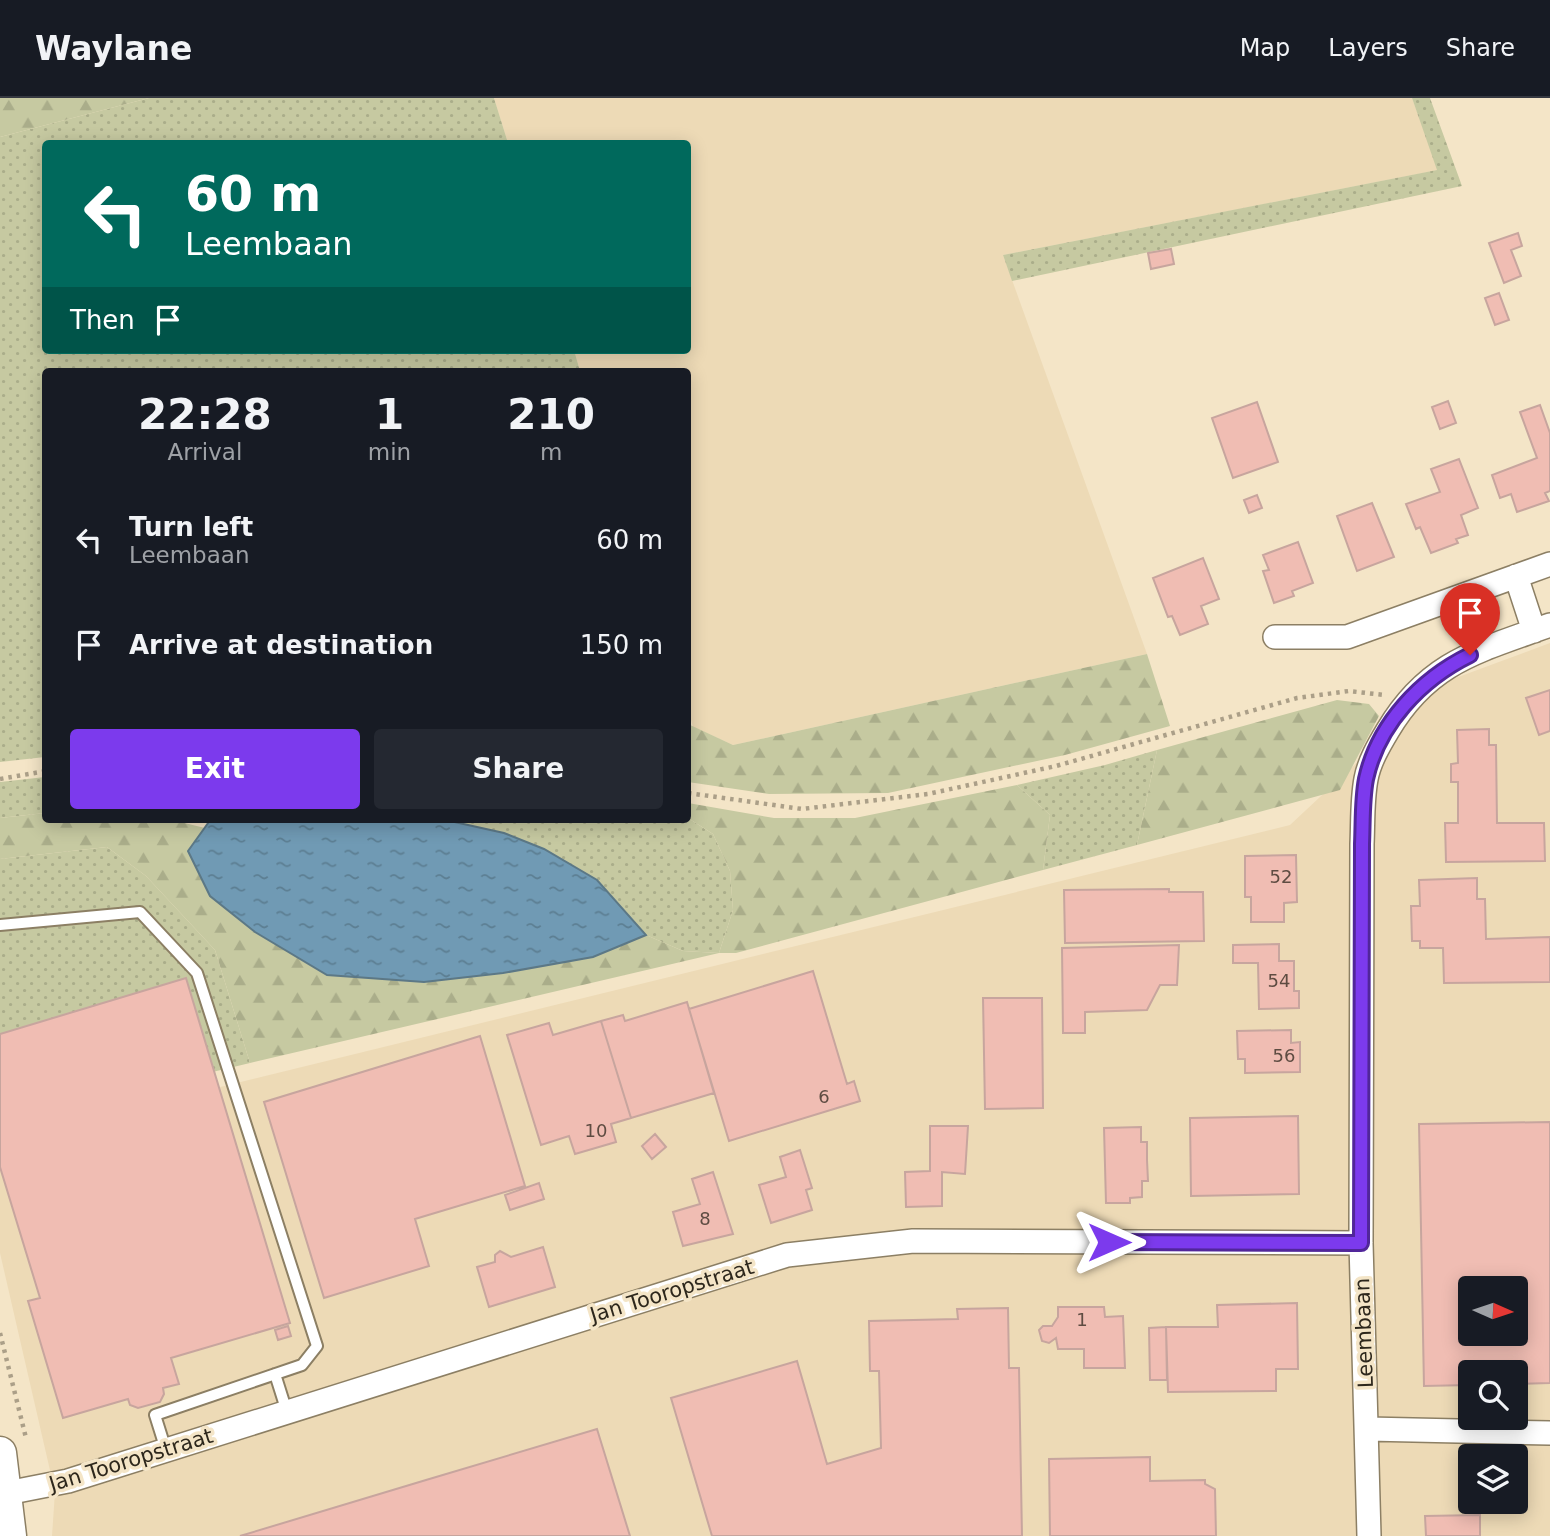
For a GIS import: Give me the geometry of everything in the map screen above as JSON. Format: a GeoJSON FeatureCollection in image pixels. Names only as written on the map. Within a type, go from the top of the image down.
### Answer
{"type":"FeatureCollection","features":[{"type":"Feature","properties":{"kind":"main road"},"geometry":{"type":"LineString","coordinates":[[0,1452],[20,1491],[10,1536]]}},
{"type":"Feature","properties":{"kind":"street"},"geometry":{"type":"LineString","coordinates":[[1275,637],[1347,637],[1550,564]]}},
{"type":"Feature","properties":{"kind":"street","name":"Leembaan"},"geometry":{"type":"LineString","coordinates":[[1368,1536],[1361,1243],[1362,844],[1366,779],[1377,749],[1403,705],[1424,682],[1487,647],[1542,628],[1516,576]]}},
{"type":"Feature","properties":{"kind":"street","name":"Jan Tooropstraat"},"geometry":{"type":"LineString","coordinates":[[20,1491],[166,1450],[787,1255],[913,1241],[1361,1243]]}},
{"type":"Feature","properties":{"kind":"street"},"geometry":{"type":"LineString","coordinates":[[1367,1429],[1550,1433]]}},
{"type":"Feature","properties":{"kind":"lane"},"geometry":{"type":"LineString","coordinates":[[0,925],[140,912],[197,973],[317,1346],[302,1365],[155,1415],[166,1450]]}},
{"type":"Feature","properties":{"kind":"lane"},"geometry":{"type":"LineString","coordinates":[[275,1374],[287,1412]]}},
{"type":"Feature","properties":{"kind":"path"},"geometry":{"type":"LineString","coordinates":[[691,793],[802,809],[928,793],[1056,766],[1297,698],[1349,691],[1381,693],[1403,705]]}},
{"type":"Feature","properties":{"kind":"path"},"geometry":{"type":"LineString","coordinates":[[0,779],[42,772]]}},
{"type":"Feature","properties":{"kind":"path"},"geometry":{"type":"LineString","coordinates":[[0,1332],[26,1435],[20,1491]]}},
{"type":"Feature","properties":{"kind":"shaded area"},"geometry":{"type":"Polygon","coordinates":[[[494,98],[1412,98],[1438,170],[1003,255],[1147,654],[733,745],[693,727],[691,720],[691,368],[579,368],[575,354],[691,354],[691,140],[507,140],[494,98]]]}},
{"type":"Feature","properties":{"kind":"shaded area"},"geometry":{"type":"Polygon","coordinates":[[[1550,643],[1550,1536],[52,1536],[55,1492],[0,1253],[0,1141],[1290,825],[1442,683],[1550,643]]]}},
{"type":"Feature","properties":{"kind":"green space"},"geometry":{"type":"Polygon","coordinates":[[[0,98],[149,98],[0,137],[0,98]]]}},
{"type":"Feature","properties":{"kind":"green space"},"geometry":{"type":"Polygon","coordinates":[[[149,98],[494,98],[507,140],[42,140],[42,354],[575,354],[579,368],[42,368],[42,757],[0,762],[0,137],[149,98]]]}},
{"type":"Feature","properties":{"kind":"green space"},"geometry":{"type":"Polygon","coordinates":[[[1412,98],[1430,98],[1462,186],[1012,281],[1003,255],[1437,170],[1412,98]]]}},
{"type":"Feature","properties":{"kind":"green space"},"geometry":{"type":"Polygon","coordinates":[[[1147,654],[1170,726],[1065,755],[888,793],[769,794],[691,782],[691,725],[733,745],[1147,654]]]}},
{"type":"Feature","properties":{"kind":"green space"},"geometry":{"type":"Polygon","coordinates":[[[1337,700],[1369,704],[1379,716],[1340,790],[1137,845],[1157,750],[1337,700]]]}},
{"type":"Feature","properties":{"kind":"green space"},"geometry":{"type":"Polygon","coordinates":[[[1157,750],[1137,845],[1043,870],[1050,815],[1017,785],[1157,750]]]}},
{"type":"Feature","properties":{"kind":"green space"},"geometry":{"type":"Polygon","coordinates":[[[42,777],[42,813],[0,818],[0,782],[42,777]]]}},
{"type":"Feature","properties":{"kind":"green space"},"geometry":{"type":"Polygon","coordinates":[[[1017,785],[1050,815],[1043,870],[736,953],[719,953],[733,910],[730,871],[713,834],[691,820],[691,804],[774,818],[855,818],[1017,785]]]}},
{"type":"Feature","properties":{"kind":"green space"},"geometry":{"type":"Polygon","coordinates":[[[42,813],[42,823],[184,823],[205,828],[188,851],[210,896],[255,932],[327,975],[424,982],[503,973],[593,957],[646,935],[683,951],[719,953],[250,1063],[215,950],[146,876],[107,847],[0,859],[0,818],[42,813]]]}},
{"type":"Feature","properties":{"kind":"green space"},"geometry":{"type":"Polygon","coordinates":[[[691,820],[713,834],[730,871],[733,910],[719,953],[683,951],[646,935],[597,880],[504,833],[459,823],[691,823],[691,820]]]}},
{"type":"Feature","properties":{"kind":"green space"},"geometry":{"type":"Polygon","coordinates":[[[107,847],[146,876],[215,950],[250,1063],[0,1123],[0,859],[107,847]]]}},
{"type":"Feature","properties":{"kind":"water"},"geometry":{"type":"Polygon","coordinates":[[[208,823],[459,823],[504,833],[544,849],[597,880],[646,935],[593,957],[503,973],[424,982],[327,975],[255,932],[210,896],[188,851],[208,823]]]}},
{"type":"Feature","properties":{"kind":"building"},"geometry":{"type":"Polygon","coordinates":[[[1518,233],[1522,246],[1511,250],[1521,276],[1504,283],[1489,243],[1518,233]]]}},
{"type":"Feature","properties":{"kind":"building"},"geometry":{"type":"Polygon","coordinates":[[[1171,249],[1174,264],[1151,269],[1148,253],[1171,249]]]}},
{"type":"Feature","properties":{"kind":"building"},"geometry":{"type":"Polygon","coordinates":[[[1499,293],[1509,320],[1495,325],[1485,298],[1499,293]]]}},
{"type":"Feature","properties":{"kind":"building"},"geometry":{"type":"Polygon","coordinates":[[[1448,401],[1456,423],[1440,429],[1432,407],[1448,401]]]}},
{"type":"Feature","properties":{"kind":"building"},"geometry":{"type":"Polygon","coordinates":[[[1257,402],[1278,462],[1233,478],[1212,418],[1257,402]]]}},
{"type":"Feature","properties":{"kind":"building"},"geometry":{"type":"Polygon","coordinates":[[[1540,405],[1550,433],[1550,491],[1545,493],[1549,501],[1517,512],[1511,494],[1500,498],[1492,475],[1537,458],[1520,412],[1540,405]]]}},
{"type":"Feature","properties":{"kind":"building"},"geometry":{"type":"Polygon","coordinates":[[[1459,459],[1478,508],[1461,515],[1468,535],[1456,539],[1458,543],[1431,553],[1420,527],[1416,529],[1406,504],[1440,492],[1431,469],[1459,459]]]}},
{"type":"Feature","properties":{"kind":"building"},"geometry":{"type":"Polygon","coordinates":[[[1257,495],[1262,508],[1249,513],[1244,500],[1257,495]]]}},
{"type":"Feature","properties":{"kind":"building"},"geometry":{"type":"Polygon","coordinates":[[[1372,503],[1394,557],[1357,571],[1337,516],[1372,503]]]}},
{"type":"Feature","properties":{"kind":"building"},"geometry":{"type":"Polygon","coordinates":[[[1298,542],[1313,583],[1292,591],[1294,596],[1274,603],[1263,571],[1269,570],[1263,555],[1298,542]]]}},
{"type":"Feature","properties":{"kind":"building"},"geometry":{"type":"Polygon","coordinates":[[[1203,558],[1219,599],[1201,606],[1208,624],[1180,635],[1172,616],[1168,617],[1153,578],[1203,558]]]}},
{"type":"Feature","properties":{"kind":"building"},"geometry":{"type":"Polygon","coordinates":[[[1550,690],[1550,731],[1539,735],[1526,698],[1550,690]]]}},
{"type":"Feature","properties":{"kind":"building"},"geometry":{"type":"Polygon","coordinates":[[[1489,729],[1489,745],[1496,745],[1497,823],[1544,823],[1545,861],[1446,862],[1445,823],[1458,823],[1458,782],[1451,782],[1451,764],[1458,763],[1457,730],[1489,729]]]}},
{"type":"Feature","properties":{"kind":"building"},"geometry":{"type":"Polygon","coordinates":[[[1296,855],[1297,902],[1284,903],[1284,922],[1251,922],[1251,897],[1245,897],[1245,856],[1296,855]]]}},
{"type":"Feature","properties":{"kind":"building"},"geometry":{"type":"Polygon","coordinates":[[[1477,878],[1477,899],[1485,899],[1486,939],[1550,937],[1550,982],[1444,983],[1443,948],[1420,948],[1420,941],[1412,941],[1411,906],[1420,906],[1419,880],[1477,878]]]}},
{"type":"Feature","properties":{"kind":"building"},"geometry":{"type":"Polygon","coordinates":[[[1169,889],[1169,892],[1203,892],[1204,941],[1065,943],[1064,890],[1169,889]]]}},
{"type":"Feature","properties":{"kind":"building"},"geometry":{"type":"Polygon","coordinates":[[[1279,944],[1279,961],[1294,961],[1294,991],[1299,991],[1299,1008],[1259,1009],[1258,963],[1233,963],[1233,945],[1279,944]]]}},
{"type":"Feature","properties":{"kind":"building"},"geometry":{"type":"Polygon","coordinates":[[[1179,945],[1177,985],[1160,985],[1147,1010],[1085,1012],[1085,1033],[1063,1033],[1062,948],[1179,945]]]}},
{"type":"Feature","properties":{"kind":"building"},"geometry":{"type":"Polygon","coordinates":[[[813,971],[847,1084],[854,1081],[860,1101],[729,1141],[689,1009],[813,971]]]}},
{"type":"Feature","properties":{"kind":"building"},"geometry":{"type":"Polygon","coordinates":[[[186,978],[290,1323],[171,1358],[179,1384],[163,1388],[164,1394],[160,1402],[138,1408],[130,1405],[128,1399],[63,1418],[28,1301],[40,1298],[0,1167],[0,1034],[186,978]]]}},
{"type":"Feature","properties":{"kind":"building"},"geometry":{"type":"Polygon","coordinates":[[[983,998],[1042,998],[1043,1108],[985,1109],[983,998]]]}},
{"type":"Feature","properties":{"kind":"building"},"geometry":{"type":"Polygon","coordinates":[[[687,1002],[714,1093],[631,1118],[601,1021],[623,1015],[625,1021],[687,1002]]]}},
{"type":"Feature","properties":{"kind":"building"},"geometry":{"type":"Polygon","coordinates":[[[601,1021],[631,1118],[611,1124],[616,1142],[575,1154],[569,1136],[541,1145],[507,1035],[549,1023],[553,1035],[601,1021]]]}},
{"type":"Feature","properties":{"kind":"building"},"geometry":{"type":"Polygon","coordinates":[[[1291,1030],[1291,1043],[1300,1042],[1300,1072],[1245,1073],[1245,1059],[1238,1059],[1237,1031],[1291,1030]]]}},
{"type":"Feature","properties":{"kind":"building"},"geometry":{"type":"Polygon","coordinates":[[[480,1036],[525,1186],[415,1219],[429,1266],[324,1298],[264,1102],[480,1036]]]}},
{"type":"Feature","properties":{"kind":"building"},"geometry":{"type":"Polygon","coordinates":[[[1298,1116],[1299,1194],[1191,1196],[1190,1118],[1298,1116]]]}},
{"type":"Feature","properties":{"kind":"building"},"geometry":{"type":"Polygon","coordinates":[[[1550,1122],[1550,1383],[1528,1384],[1528,1360],[1458,1360],[1458,1385],[1424,1386],[1419,1124],[1550,1122]]]}},
{"type":"Feature","properties":{"kind":"building"},"geometry":{"type":"Polygon","coordinates":[[[930,1126],[968,1126],[965,1174],[942,1172],[942,1206],[906,1207],[905,1172],[930,1171],[930,1126]]]}},
{"type":"Feature","properties":{"kind":"building"},"geometry":{"type":"Polygon","coordinates":[[[1141,1127],[1141,1142],[1147,1142],[1148,1181],[1142,1181],[1142,1197],[1130,1198],[1130,1203],[1106,1203],[1104,1128],[1141,1127]]]}},
{"type":"Feature","properties":{"kind":"building"},"geometry":{"type":"Polygon","coordinates":[[[655,1134],[666,1147],[652,1159],[642,1146],[655,1134]]]}},
{"type":"Feature","properties":{"kind":"building"},"geometry":{"type":"Polygon","coordinates":[[[800,1150],[812,1188],[806,1190],[812,1210],[771,1223],[759,1185],[786,1177],[780,1157],[800,1150]]]}},
{"type":"Feature","properties":{"kind":"building"},"geometry":{"type":"Polygon","coordinates":[[[713,1172],[733,1234],[683,1246],[673,1212],[700,1204],[692,1179],[713,1172]]]}},
{"type":"Feature","properties":{"kind":"building"},"geometry":{"type":"Polygon","coordinates":[[[539,1183],[544,1199],[510,1210],[505,1195],[539,1183]]]}},
{"type":"Feature","properties":{"kind":"building"},"geometry":{"type":"Polygon","coordinates":[[[543,1247],[555,1287],[489,1307],[477,1267],[495,1262],[495,1255],[500,1251],[511,1257],[543,1247]]]}},
{"type":"Feature","properties":{"kind":"building"},"geometry":{"type":"Polygon","coordinates":[[[1297,1303],[1298,1369],[1276,1369],[1276,1391],[1168,1392],[1166,1327],[1218,1327],[1217,1305],[1297,1303]]]}},
{"type":"Feature","properties":{"kind":"building"},"geometry":{"type":"Polygon","coordinates":[[[1058,1307],[1104,1307],[1105,1317],[1123,1316],[1125,1368],[1084,1368],[1084,1349],[1058,1349],[1056,1338],[1049,1343],[1042,1341],[1039,1330],[1043,1326],[1052,1326],[1058,1317],[1058,1307]]]}},
{"type":"Feature","properties":{"kind":"building"},"geometry":{"type":"Polygon","coordinates":[[[1008,1308],[1009,1368],[1019,1368],[1022,1536],[712,1536],[671,1398],[797,1361],[827,1464],[881,1448],[879,1371],[870,1371],[869,1321],[958,1319],[957,1309],[1008,1308]]]}},
{"type":"Feature","properties":{"kind":"building"},"geometry":{"type":"Polygon","coordinates":[[[288,1326],[291,1336],[278,1340],[275,1330],[288,1326]]]}},
{"type":"Feature","properties":{"kind":"building"},"geometry":{"type":"Polygon","coordinates":[[[1166,1327],[1167,1380],[1150,1380],[1149,1328],[1166,1327]]]}},
{"type":"Feature","properties":{"kind":"building"},"geometry":{"type":"Polygon","coordinates":[[[597,1429],[630,1536],[240,1536],[426,1480],[597,1429]]]}},
{"type":"Feature","properties":{"kind":"building"},"geometry":{"type":"Polygon","coordinates":[[[1150,1457],[1150,1481],[1205,1480],[1205,1484],[1215,1489],[1216,1536],[1050,1536],[1049,1459],[1150,1457]]]}},
{"type":"Feature","properties":{"kind":"building"},"geometry":{"type":"Polygon","coordinates":[[[1480,1515],[1480,1536],[1426,1536],[1425,1516],[1480,1515]]]}},
{"type":"Feature","properties":{"kind":"route"},"geometry":{"type":"LineString","coordinates":[[1109,1242],[1361,1243],[1362,844],[1366,779],[1377,749],[1403,705],[1424,682],[1470,655]]}}]}
